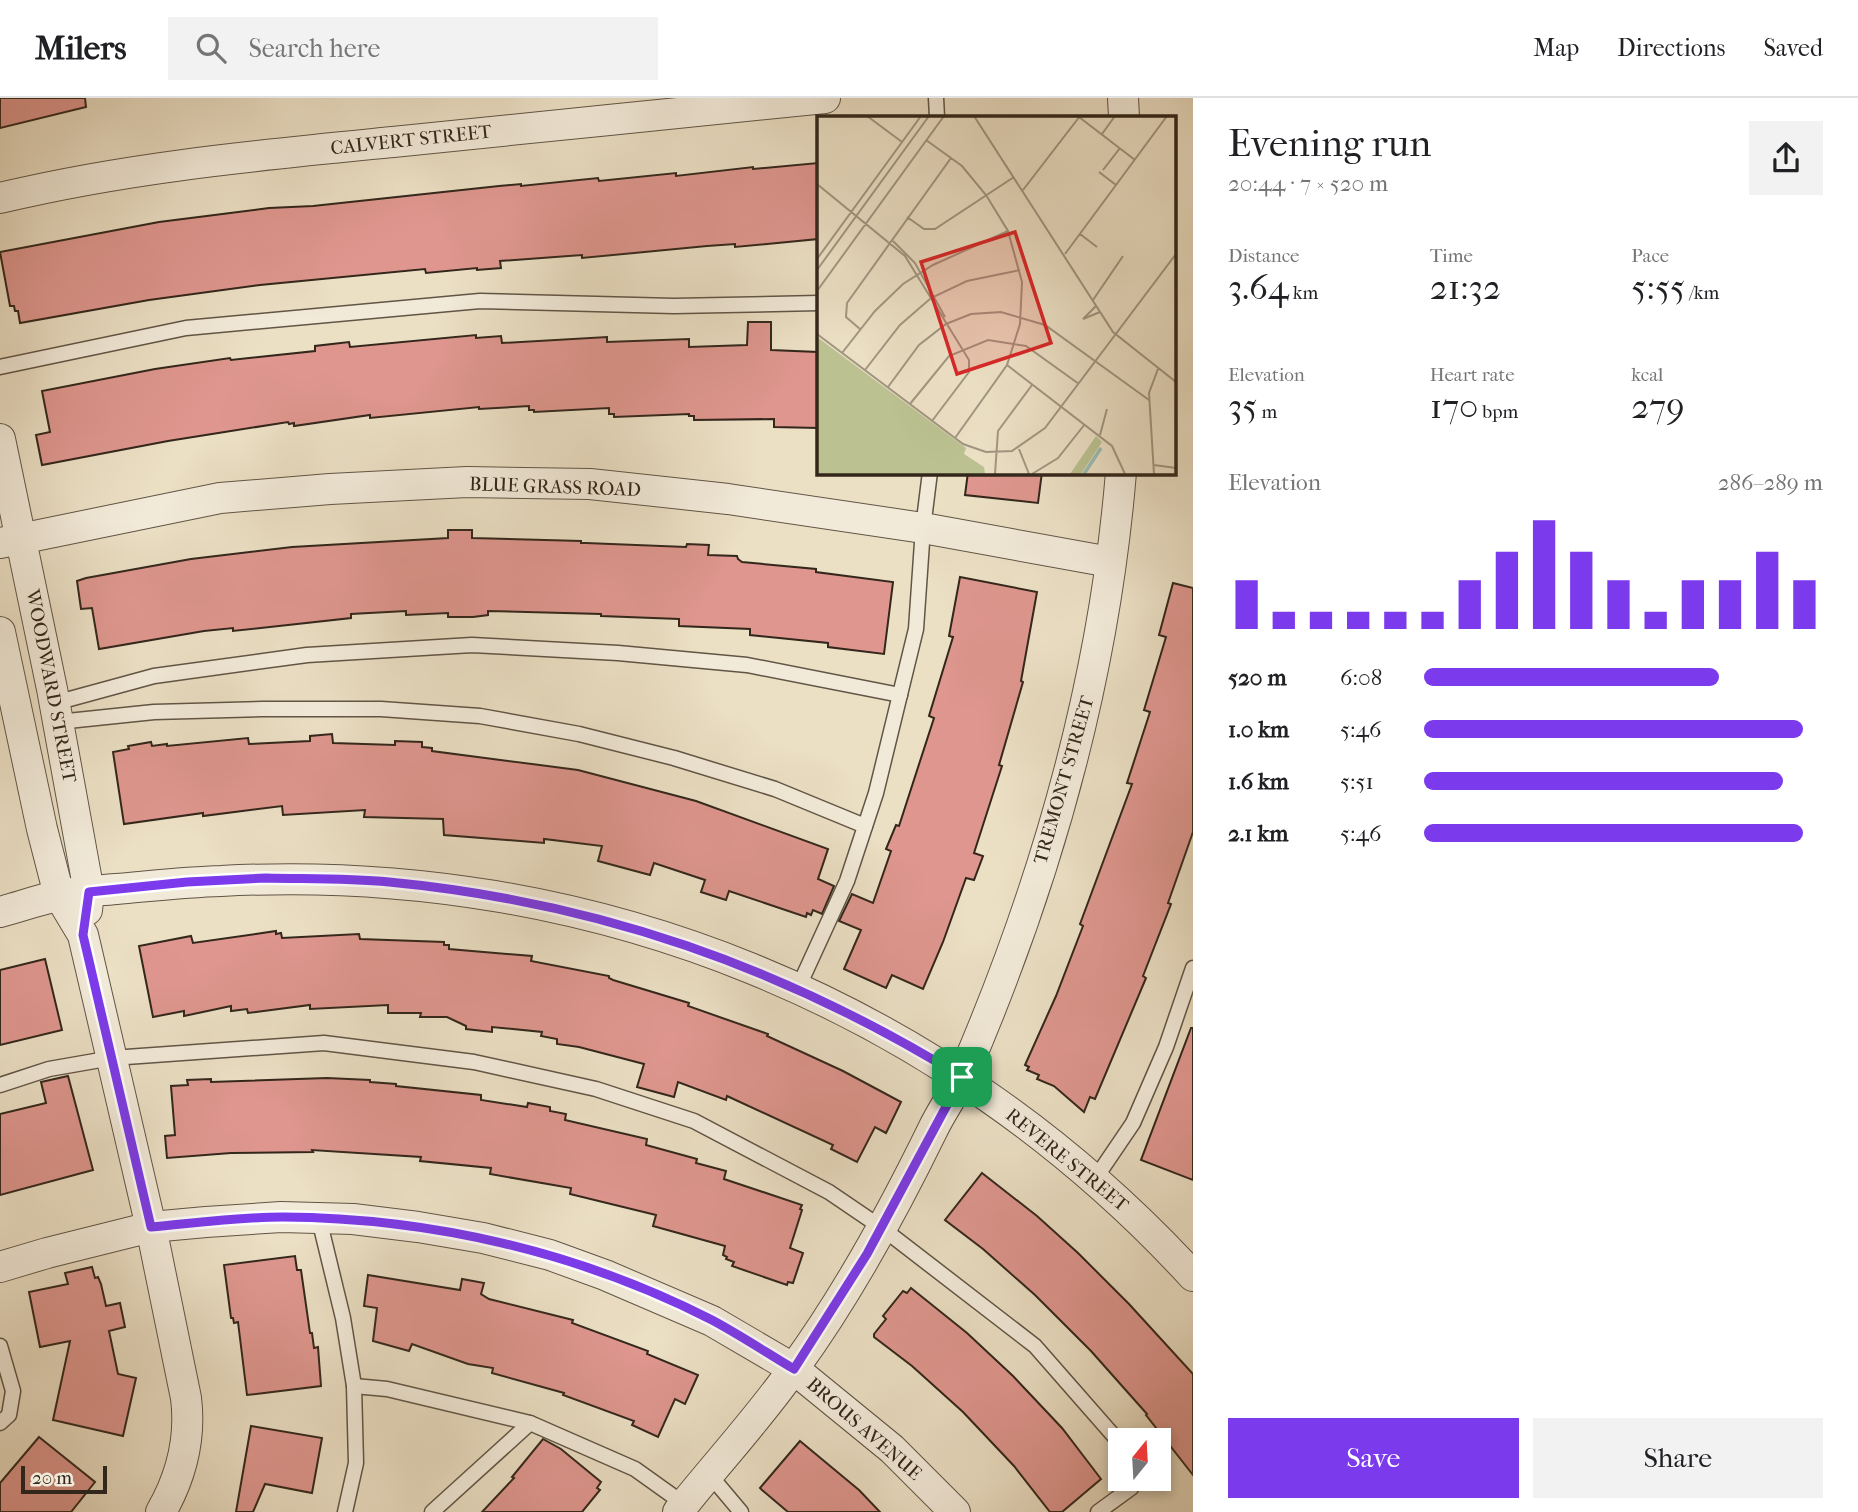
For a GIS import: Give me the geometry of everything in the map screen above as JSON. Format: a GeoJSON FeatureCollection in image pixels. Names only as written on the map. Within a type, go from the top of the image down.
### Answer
{"type":"FeatureCollection","features":[{"type":"Feature","properties":{"kind":"street","name":"CALVERT STREET"},"geometry":{"type":"LineString","coordinates":[[0,198],[65,182],[136,171],[339,147],[825,98]]}},
{"type":"Feature","properties":{"kind":"street"},"geometry":{"type":"LineString","coordinates":[[1123,98],[1124,116]]}},
{"type":"Feature","properties":{"kind":"street","name":"WOODWARD STREET"},"geometry":{"type":"LineString","coordinates":[[0,439],[11,541],[56,713],[89,892],[83,935]]}},
{"type":"Feature","properties":{"kind":"street","name":"TREMONT STREET"},"geometry":{"type":"LineString","coordinates":[[681,1508],[794,1369],[882,1228],[962,1077],[1007,966],[1062,798],[1087,701],[1110,562],[1121,474]]}},
{"type":"Feature","properties":{"kind":"street","name":"BLUE GRASS ROAD"},"geometry":{"type":"LineString","coordinates":[[11,541],[220,498],[467,482],[604,486],[729,499],[923,528],[1110,562]]}},
{"type":"Feature","properties":{"kind":"street","name":"WOODWARD STREET"},"geometry":{"type":"LineString","coordinates":[[0,632],[8,710],[59,895],[83,935],[151,1227],[186,1398],[189,1421],[185,1449],[175,1483],[161,1512]]}},
{"type":"Feature","properties":{"kind":"street","name":"REVERE STREET"},"geometry":{"type":"LineString","coordinates":[[0,912],[59,895],[187,882],[266,878],[387,882],[439,888],[550,906],[646,932],[733,961],[798,988],[917,1049],[962,1077],[1057,1146],[1126,1206],[1193,1276]]}},
{"type":"Feature","properties":{"kind":"street","name":"BROUS AVENUE"},"geometry":{"type":"LineString","coordinates":[[0,1268],[151,1227],[281,1217],[353,1219],[418,1227],[483,1238],[550,1255],[606,1275],[712,1321],[794,1369],[892,1449],[955,1512]]}},
{"type":"Feature","properties":{"kind":"lane"},"geometry":{"type":"LineString","coordinates":[[936,98],[937,116]]}},
{"type":"Feature","properties":{"kind":"lane"},"geometry":{"type":"LineString","coordinates":[[0,367],[186,328],[480,301],[674,306],[817,303]]}},
{"type":"Feature","properties":{"kind":"lane"},"geometry":{"type":"LineString","coordinates":[[798,988],[847,881],[876,793],[916,629],[930,474]]}},
{"type":"Feature","properties":{"kind":"lane"},"geometry":{"type":"LineString","coordinates":[[56,713],[154,677],[307,655],[472,645],[618,653],[747,666],[900,695]]}},
{"type":"Feature","properties":{"kind":"lane"},"geometry":{"type":"LineString","coordinates":[[56,713],[381,709],[480,716],[579,734],[674,758],[775,789],[865,826]]}},
{"type":"Feature","properties":{"kind":"lane"},"geometry":{"type":"LineString","coordinates":[[1095,1179],[1133,1123],[1166,1047],[1193,968]]}},
{"type":"Feature","properties":{"kind":"lane"},"geometry":{"type":"LineString","coordinates":[[0,1085],[49,1069],[112,1058],[324,1042],[474,1062],[596,1090],[694,1121],[829,1192],[882,1228],[1035,1346],[1108,1429]]}},
{"type":"Feature","properties":{"kind":"lane"},"geometry":{"type":"LineString","coordinates":[[319,1219],[343,1318],[354,1386],[356,1464],[345,1512]]}},
{"type":"Feature","properties":{"kind":"lane"},"geometry":{"type":"LineString","coordinates":[[0,1346],[13,1391],[9,1415],[0,1423]]}},
{"type":"Feature","properties":{"kind":"lane"},"geometry":{"type":"LineString","coordinates":[[354,1386],[387,1389],[530,1423],[635,1469],[681,1508]]}},
{"type":"Feature","properties":{"kind":"lane"},"geometry":{"type":"LineString","coordinates":[[432,1512],[530,1423]]}},
{"type":"Feature","properties":{"kind":"lane"},"geometry":{"type":"LineString","coordinates":[[709,1474],[741,1512]]}},
{"type":"Feature","properties":{"kind":"lane"},"geometry":{"type":"LineString","coordinates":[[1098,1512],[1127,1491]]}},
{"type":"Feature","properties":{"kind":"building"},"geometry":{"type":"Polygon","coordinates":[[[0,98],[85,98],[86,107],[0,128],[0,98]]]}},
{"type":"Feature","properties":{"kind":"building"},"geometry":{"type":"Polygon","coordinates":[[[817,163],[817,239],[582,258],[582,255],[500,261],[501,268],[426,273],[425,269],[260,285],[149,300],[20,323],[18,311],[15,311],[14,306],[10,306],[0,252],[159,222],[269,208],[313,206],[521,184],[817,163]]]}},
{"type":"Feature","properties":{"kind":"building"},"geometry":{"type":"Polygon","coordinates":[[[748,322],[771,322],[771,350],[817,352],[817,428],[774,427],[774,419],[694,420],[694,416],[689,414],[614,417],[614,414],[609,414],[609,408],[534,412],[529,410],[529,406],[479,407],[370,418],[370,415],[294,426],[294,423],[288,422],[42,465],[36,435],[50,432],[42,391],[155,369],[230,358],[315,351],[315,346],[349,342],[350,347],[476,335],[476,338],[501,336],[502,343],[607,337],[607,342],[689,339],[689,347],[747,345],[748,322]]]}},
{"type":"Feature","properties":{"kind":"building"},"geometry":{"type":"Polygon","coordinates":[[[968,474],[1042,474],[1038,503],[965,495],[968,474]]]}},
{"type":"Feature","properties":{"kind":"building"},"geometry":{"type":"Polygon","coordinates":[[[448,530],[472,530],[472,538],[686,547],[687,544],[709,545],[708,555],[737,556],[742,562],[816,569],[816,572],[893,582],[884,654],[828,647],[828,643],[750,635],[750,629],[679,626],[679,619],[488,611],[488,615],[473,617],[448,617],[448,613],[406,615],[406,611],[351,614],[351,618],[233,631],[233,628],[204,631],[99,649],[92,608],[81,609],[77,581],[86,578],[191,559],[292,547],[448,538],[448,530]]]}},
{"type":"Feature","properties":{"kind":"building"},"geometry":{"type":"Polygon","coordinates":[[[960,577],[1037,592],[1021,681],[1023,682],[999,765],[1002,766],[974,853],[983,856],[974,880],[966,878],[923,989],[892,975],[886,988],[844,969],[861,930],[839,921],[852,894],[873,903],[891,851],[886,849],[896,825],[899,826],[934,718],[929,716],[953,637],[949,636],[960,577]]]}},
{"type":"Feature","properties":{"kind":"building"},"geometry":{"type":"Polygon","coordinates":[[[1173,583],[1193,588],[1193,832],[1168,903],[1171,904],[1143,976],[1146,978],[1095,1099],[1090,1097],[1084,1112],[1054,1086],[1037,1079],[1039,1075],[1027,1070],[1029,1067],[1025,1065],[1083,926],[1080,924],[1132,784],[1127,783],[1150,712],[1144,710],[1166,637],[1159,635],[1173,583]]]}},
{"type":"Feature","properties":{"kind":"building"},"geometry":{"type":"Polygon","coordinates":[[[332,734],[333,743],[395,745],[395,741],[422,742],[422,747],[432,748],[432,751],[578,770],[696,801],[828,849],[818,879],[834,886],[822,914],[813,910],[811,915],[807,913],[806,917],[729,891],[726,900],[701,892],[705,880],[654,863],[650,875],[598,861],[602,846],[544,839],[544,843],[444,835],[443,819],[364,817],[365,810],[283,815],[282,806],[124,824],[113,752],[151,742],[152,746],[167,746],[248,738],[249,744],[310,741],[310,736],[332,734]]]}},
{"type":"Feature","properties":{"kind":"building"},"geometry":{"type":"Polygon","coordinates":[[[276,931],[276,934],[281,933],[282,938],[359,934],[360,939],[444,942],[444,945],[449,945],[449,949],[532,956],[531,961],[609,976],[613,980],[689,1003],[688,1006],[768,1034],[767,1036],[843,1071],[901,1102],[886,1133],[875,1127],[857,1162],[831,1149],[833,1145],[727,1096],[726,1100],[678,1082],[674,1097],[637,1087],[644,1064],[557,1044],[557,1039],[541,1036],[542,1032],[492,1027],[492,1032],[466,1029],[466,1026],[447,1017],[420,1017],[421,1013],[388,1013],[388,1005],[310,1009],[310,1005],[248,1013],[247,1009],[231,1011],[231,1006],[184,1016],[184,1011],[153,1017],[139,946],[191,936],[193,943],[276,931]]]}},
{"type":"Feature","properties":{"kind":"building"},"geometry":{"type":"Polygon","coordinates":[[[45,959],[62,1030],[0,1045],[0,970],[45,959]]]}},
{"type":"Feature","properties":{"kind":"building"},"geometry":{"type":"Polygon","coordinates":[[[1193,1028],[1193,1180],[1141,1160],[1193,1028]]]}},
{"type":"Feature","properties":{"kind":"building"},"geometry":{"type":"Polygon","coordinates":[[[68,1076],[93,1170],[0,1195],[0,1114],[46,1103],[41,1082],[68,1076]]]}},
{"type":"Feature","properties":{"kind":"building"},"geometry":{"type":"Polygon","coordinates":[[[327,1078],[370,1080],[396,1086],[481,1095],[481,1100],[527,1107],[528,1103],[550,1107],[550,1111],[566,1114],[565,1120],[647,1139],[646,1145],[697,1159],[696,1163],[726,1171],[724,1179],[802,1205],[790,1248],[803,1253],[793,1283],[788,1282],[787,1285],[732,1266],[734,1262],[723,1255],[725,1246],[653,1226],[656,1215],[570,1194],[571,1188],[490,1174],[491,1168],[420,1161],[421,1157],[312,1150],[313,1152],[231,1153],[167,1158],[165,1136],[175,1135],[171,1086],[188,1085],[187,1080],[211,1079],[211,1082],[327,1078]]]}},
{"type":"Feature","properties":{"kind":"building"},"geometry":{"type":"Polygon","coordinates":[[[982,1173],[1037,1216],[1129,1304],[1193,1374],[1193,1475],[1171,1447],[1171,1428],[1156,1428],[1091,1351],[1035,1295],[945,1220],[982,1173]]]}},
{"type":"Feature","properties":{"kind":"building"},"geometry":{"type":"Polygon","coordinates":[[[295,1256],[297,1270],[301,1270],[310,1333],[314,1348],[318,1347],[321,1386],[247,1395],[238,1322],[234,1323],[231,1318],[224,1265],[295,1256]]]}},
{"type":"Feature","properties":{"kind":"building"},"geometry":{"type":"Polygon","coordinates":[[[92,1267],[95,1278],[98,1277],[101,1284],[106,1306],[120,1303],[125,1327],[109,1331],[118,1374],[136,1378],[123,1436],[53,1420],[70,1341],[40,1347],[29,1292],[68,1284],[65,1273],[92,1267]]]}},
{"type":"Feature","properties":{"kind":"building"},"geometry":{"type":"Polygon","coordinates":[[[368,1275],[460,1290],[462,1279],[484,1283],[481,1294],[489,1299],[573,1320],[572,1323],[648,1351],[647,1354],[698,1375],[685,1404],[675,1399],[658,1437],[632,1425],[634,1421],[563,1395],[564,1393],[492,1373],[493,1368],[468,1364],[412,1344],[409,1351],[373,1341],[377,1308],[364,1306],[368,1275]]]}},
{"type":"Feature","properties":{"kind":"building"},"geometry":{"type":"Polygon","coordinates":[[[911,1288],[967,1333],[1013,1376],[1062,1428],[1101,1479],[1062,1512],[1050,1512],[1014,1466],[963,1412],[912,1366],[874,1337],[886,1319],[883,1316],[903,1291],[907,1293],[911,1288]]]}},
{"type":"Feature","properties":{"kind":"building"},"geometry":{"type":"Polygon","coordinates":[[[251,1426],[322,1438],[312,1493],[265,1484],[253,1512],[236,1512],[251,1426]]]}},
{"type":"Feature","properties":{"kind":"building"},"geometry":{"type":"Polygon","coordinates":[[[39,1437],[95,1482],[71,1512],[0,1512],[0,1483],[39,1437]]]}},
{"type":"Feature","properties":{"kind":"building"},"geometry":{"type":"Polygon","coordinates":[[[543,1439],[561,1449],[601,1482],[597,1488],[600,1490],[582,1512],[482,1512],[514,1478],[512,1477],[543,1439]]]}},
{"type":"Feature","properties":{"kind":"building"},"geometry":{"type":"Polygon","coordinates":[[[800,1441],[859,1490],[880,1512],[788,1512],[762,1490],[760,1488],[800,1441]]]}},
{"type":"Feature","properties":{"kind":"route"},"geometry":{"type":"LineString","coordinates":[[266,878],[336,879],[439,888],[550,906],[671,938],[733,961],[798,988],[856,1017],[917,1049],[962,1077],[867,1254],[794,1369],[712,1321],[663,1299],[550,1255],[483,1238],[353,1219],[281,1217],[151,1227],[83,935],[89,892],[187,882],[266,878]]}}]}
